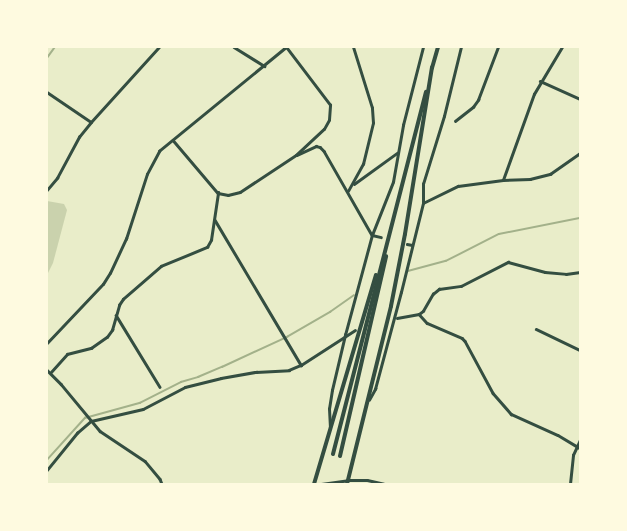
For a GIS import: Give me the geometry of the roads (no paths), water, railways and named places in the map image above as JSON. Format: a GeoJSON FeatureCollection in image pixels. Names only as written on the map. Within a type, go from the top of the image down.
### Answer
{"type":"FeatureCollection","features":[{"type":"Feature","properties":{"kind":"highway"},"geometry":{"type":"LineString","coordinates":[[333,454],[438,47]]}},
{"type":"Feature","properties":{"kind":"highway"},"geometry":{"type":"LineString","coordinates":[[348,482],[391,306],[405,234],[432,67]]}},
{"type":"Feature","properties":{"kind":"highway"},"geometry":{"type":"LineString","coordinates":[[340,456],[402,186]]}},
{"type":"Feature","properties":{"kind":"highway"},"geometry":{"type":"LineString","coordinates":[[314,484],[374,280],[380,270]]}},
{"type":"Feature","properties":{"kind":"street"},"geometry":{"type":"LineString","coordinates":[[47,190],[57,178],[79,137],[159,47]]}},
{"type":"Feature","properties":{"kind":"street"},"geometry":{"type":"LineString","coordinates":[[234,47],[264,66]]}},
{"type":"Feature","properties":{"kind":"street"},"geometry":{"type":"LineString","coordinates":[[47,343],[103,284],[110,273],[126,239],[154,159],[159,151],[286,47],[330,105],[331,111],[324,129],[296,155]]}},
{"type":"Feature","properties":{"kind":"street"},"geometry":{"type":"LineString","coordinates":[[353,47],[372,108],[373,123],[368,148],[354,184]]}},
{"type":"Feature","properties":{"kind":"street"},"geometry":{"type":"LineString","coordinates":[[330,428],[329,409],[331,396],[345,335],[372,235],[393,182],[397,153],[423,47]]}},
{"type":"Feature","properties":{"kind":"street"},"geometry":{"type":"LineString","coordinates":[[366,408],[375,389],[423,203],[423,184],[444,116],[461,47]]}},
{"type":"Feature","properties":{"kind":"street"},"geometry":{"type":"LineString","coordinates":[[455,120],[473,107],[478,100],[498,47]]}},
{"type":"Feature","properties":{"kind":"street"},"geometry":{"type":"LineString","coordinates":[[503,180],[534,94],[540,81],[562,47]]}},
{"type":"Feature","properties":{"kind":"street"},"geometry":{"type":"LineString","coordinates":[[540,81],[580,99]]}},
{"type":"Feature","properties":{"kind":"street"},"geometry":{"type":"LineString","coordinates":[[47,92],[91,122]]}},
{"type":"Feature","properties":{"kind":"street"},"geometry":{"type":"LineString","coordinates":[[173,140],[218,193],[228,195],[240,192],[296,155],[316,146],[320,147],[348,191],[372,235],[381,237]]}},
{"type":"Feature","properties":{"kind":"street"},"geometry":{"type":"LineString","coordinates":[[348,191],[354,184],[397,153]]}},
{"type":"Feature","properties":{"kind":"street"},"geometry":{"type":"LineString","coordinates":[[423,203],[458,186],[503,180],[530,179],[550,174],[580,153]]}},
{"type":"Feature","properties":{"kind":"street"},"geometry":{"type":"LineString","coordinates":[[51,372],[67,354],[91,348],[102,341],[112,330],[119,305],[128,293],[141,284],[161,266],[207,247],[212,240],[218,193]]}},
{"type":"Feature","properties":{"kind":"street"},"geometry":{"type":"LineString","coordinates":[[215,219],[301,365]]}},
{"type":"Feature","properties":{"kind":"street"},"geometry":{"type":"LineString","coordinates":[[407,244],[412,246]]}},
{"type":"Feature","properties":{"kind":"street"},"geometry":{"type":"LineString","coordinates":[[397,318],[419,314],[423,311],[433,294],[439,289],[461,286],[508,262],[545,272],[566,274],[580,272]]}},
{"type":"Feature","properties":{"kind":"street"},"geometry":{"type":"LineString","coordinates":[[419,314],[427,323],[462,338],[465,341],[493,393],[511,414],[558,435],[580,448]]}},
{"type":"Feature","properties":{"kind":"street"},"geometry":{"type":"LineString","coordinates":[[116,315],[160,387]]}},
{"type":"Feature","properties":{"kind":"street"},"geometry":{"type":"LineString","coordinates":[[536,329],[580,350]]}},
{"type":"Feature","properties":{"kind":"street"},"geometry":{"type":"LineString","coordinates":[[47,470],[77,433],[90,420],[143,409],[185,387],[221,378],[256,372],[289,370],[301,365],[345,335],[355,330]]}},
{"type":"Feature","properties":{"kind":"street"},"geometry":{"type":"LineString","coordinates":[[47,370],[51,372],[100,431],[145,460],[160,479],[162,484]]}},
{"type":"Feature","properties":{"kind":"street"},"geometry":{"type":"LineString","coordinates":[[570,484],[576,446],[580,440]]}},
{"type":"Feature","properties":{"kind":"street"},"geometry":{"type":"LineString","coordinates":[[321,484],[367,480],[384,484]]}},
{"type":"Feature","properties":{"kind":"waterway"},"geometry":{"type":"LineString","coordinates":[[47,58],[55,47]]}},
{"type":"Feature","properties":{"kind":"waterway"},"geometry":{"type":"LineString","coordinates":[[408,271],[446,261],[499,234],[580,218]]}},
{"type":"Feature","properties":{"kind":"waterway"},"geometry":{"type":"LineString","coordinates":[[47,460],[85,418],[140,403],[181,382],[222,367],[287,337],[330,312],[354,295]]}}]}
